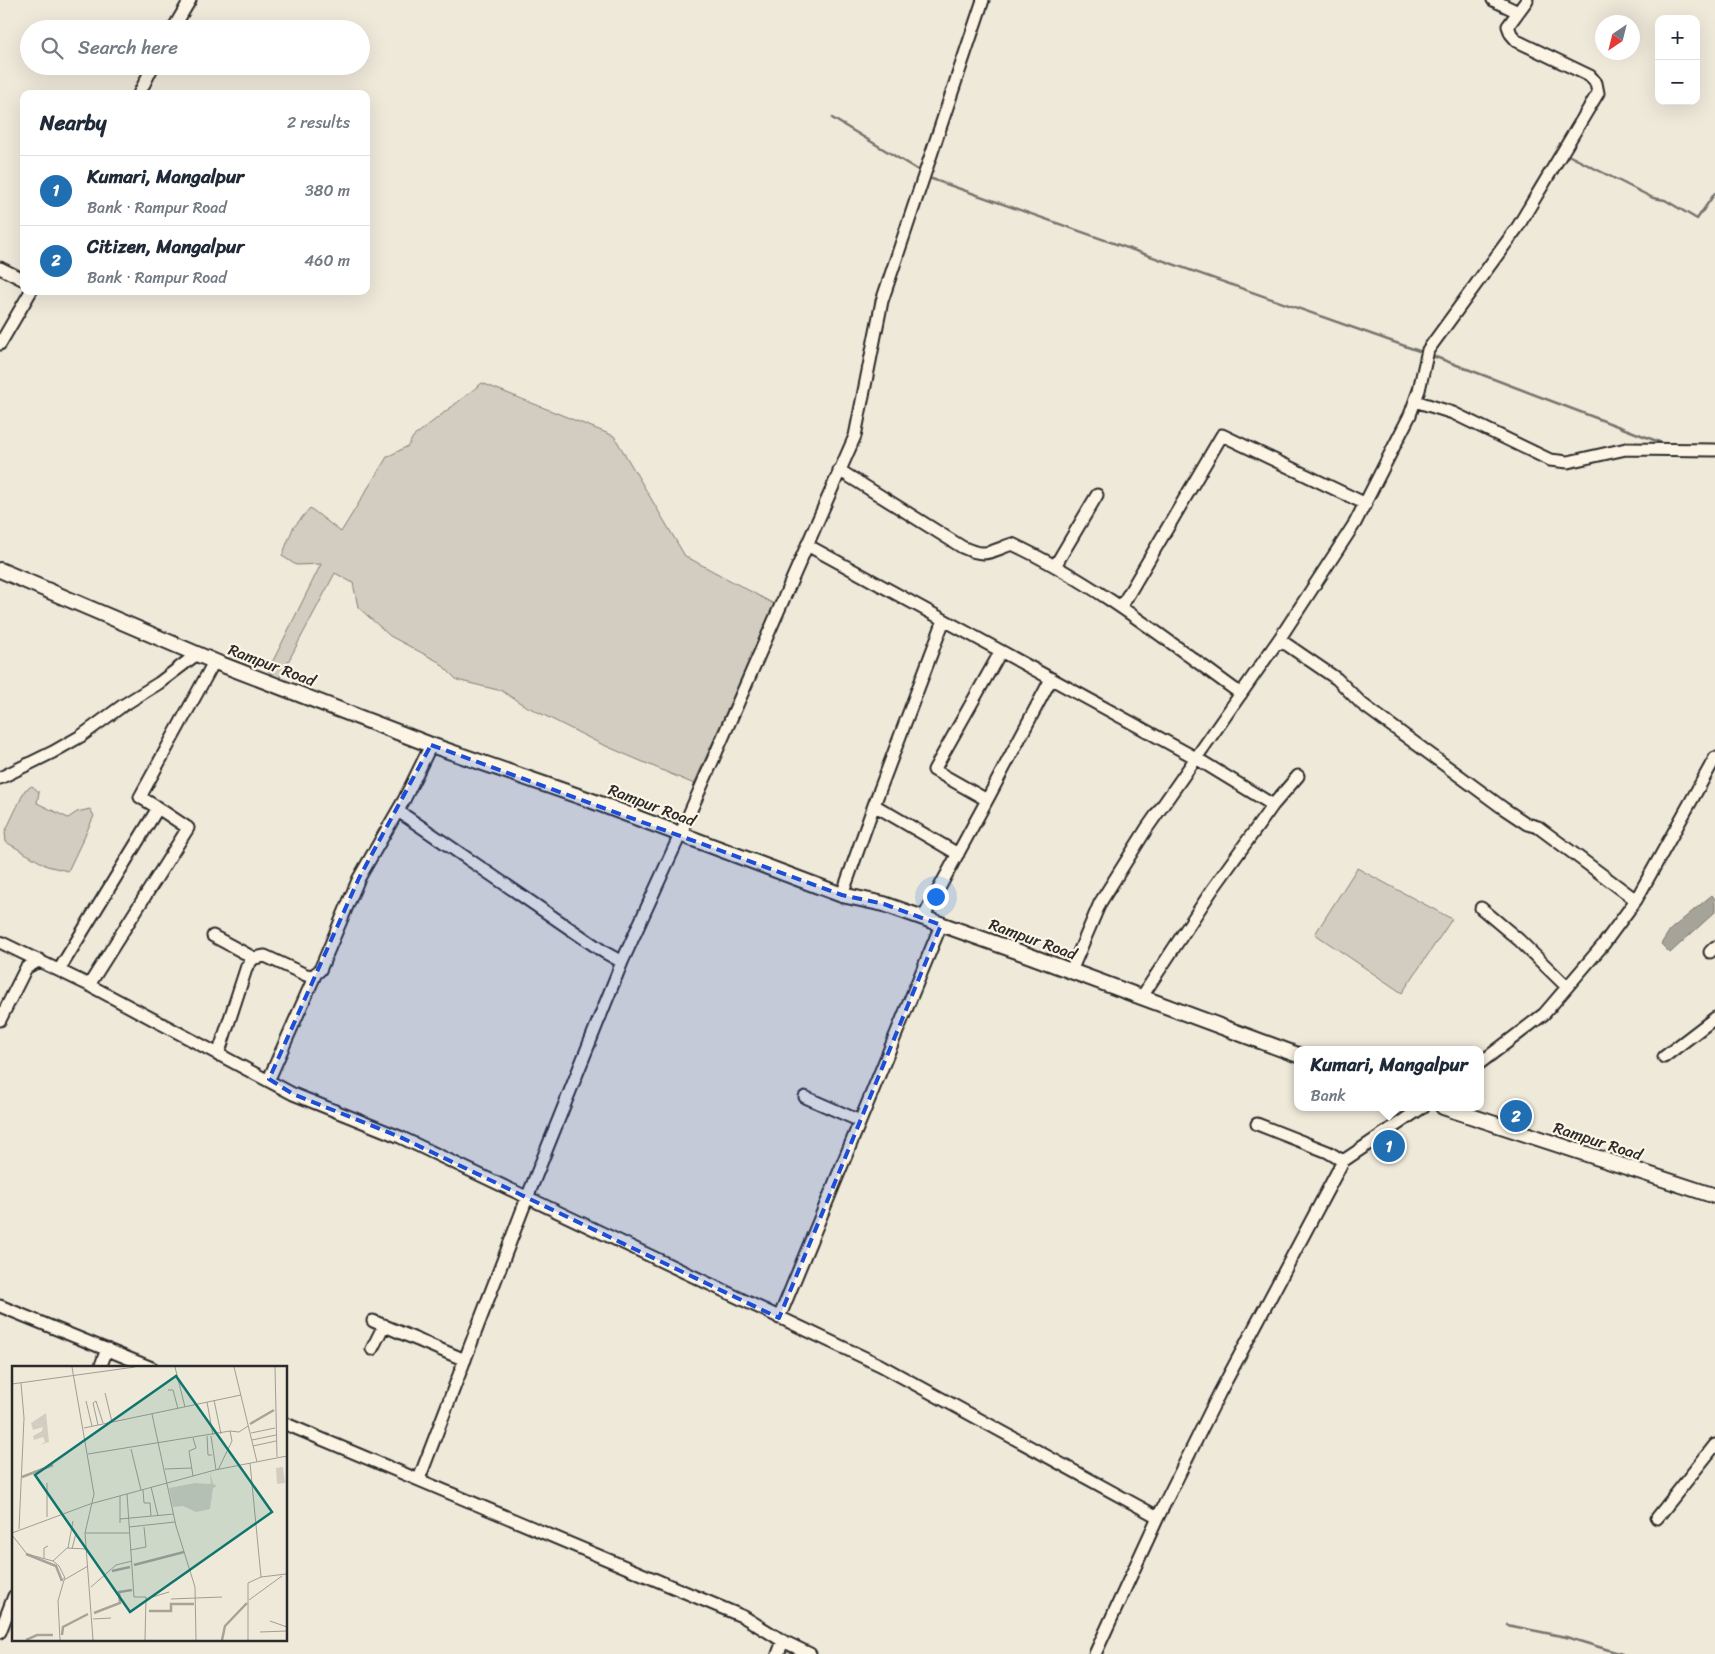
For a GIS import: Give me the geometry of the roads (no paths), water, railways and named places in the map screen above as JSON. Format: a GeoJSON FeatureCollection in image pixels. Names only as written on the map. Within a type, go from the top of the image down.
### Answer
{"type":"FeatureCollection","features":[{"type":"Feature","properties":{"kind":"main road","name":"Rampur Road"},"geometry":{"type":"LineString","coordinates":[[0,570],[214,662],[432,745],[842,895],[884,904],[1294,1054]]}},
{"type":"Feature","properties":{"kind":"main road","name":"Rampur Road"},"geometry":{"type":"LineString","coordinates":[[1455,1111],[1715,1196]]}},
{"type":"Feature","properties":{"kind":"street"},"geometry":{"type":"LineString","coordinates":[[178,20],[190,0]]}},
{"type":"Feature","properties":{"kind":"street"},"geometry":{"type":"LineString","coordinates":[[419,1479],[527,1198],[622,962],[680,835],[854,436],[882,301],[983,0]]}},
{"type":"Feature","properties":{"kind":"street"},"geometry":{"type":"LineString","coordinates":[[1492,0],[1518,12]]}},
{"type":"Feature","properties":{"kind":"street"},"geometry":{"type":"LineString","coordinates":[[1071,971],[1100,903],[1147,828],[1277,643],[1366,504],[1410,415],[1428,350],[1517,228],[1598,93],[1596,82],[1590,76],[1516,41],[1510,34],[1508,26],[1527,0]]}},
{"type":"Feature","properties":{"kind":"street"},"geometry":{"type":"LineString","coordinates":[[141,90],[148,75]]}},
{"type":"Feature","properties":{"kind":"street"},"geometry":{"type":"LineString","coordinates":[[0,268],[20,278]]}},
{"type":"Feature","properties":{"kind":"street"},"geometry":{"type":"LineString","coordinates":[[0,343],[29,295]]}},
{"type":"Feature","properties":{"kind":"street"},"geometry":{"type":"LineString","coordinates":[[1415,401],[1453,413],[1550,460],[1568,462],[1626,449],[1715,450]]}},
{"type":"Feature","properties":{"kind":"street"},"geometry":{"type":"LineString","coordinates":[[1121,607],[1222,435],[1366,504]]}},
{"type":"Feature","properties":{"kind":"street"},"geometry":{"type":"LineString","coordinates":[[839,470],[962,547],[976,553],[985,554],[1012,544],[1036,555],[1121,607],[1241,694]]}},
{"type":"Feature","properties":{"kind":"street"},"geometry":{"type":"LineString","coordinates":[[1055,566],[1097,495]]}},
{"type":"Feature","properties":{"kind":"street"},"geometry":{"type":"LineString","coordinates":[[807,545],[1196,758],[1273,805]]}},
{"type":"Feature","properties":{"kind":"street"},"geometry":{"type":"LineString","coordinates":[[842,895],[944,620]]}},
{"type":"Feature","properties":{"kind":"street"},"geometry":{"type":"LineString","coordinates":[[1277,643],[1286,644],[1337,679],[1362,704],[1503,808],[1527,824],[1538,827],[1636,900]]}},
{"type":"Feature","properties":{"kind":"street"},"geometry":{"type":"LineString","coordinates":[[987,800],[934,770],[1001,651]]}},
{"type":"Feature","properties":{"kind":"street"},"geometry":{"type":"LineString","coordinates":[[0,778],[81,736],[122,706],[159,683],[196,654]]}},
{"type":"Feature","properties":{"kind":"street"},"geometry":{"type":"LineString","coordinates":[[90,985],[188,828],[140,797],[214,662]]}},
{"type":"Feature","properties":{"kind":"street"},"geometry":{"type":"LineString","coordinates":[[923,918],[1051,679]]}},
{"type":"Feature","properties":{"kind":"street"},"geometry":{"type":"LineString","coordinates":[[218,1055],[247,966],[254,958],[265,956],[306,975],[313,976],[320,970],[359,878],[398,812],[432,745]]}},
{"type":"Feature","properties":{"kind":"street"},"geometry":{"type":"LineString","coordinates":[[1484,1060],[1544,1014],[1603,944],[1636,900],[1715,758]]}},
{"type":"Feature","properties":{"kind":"street"},"geometry":{"type":"LineString","coordinates":[[1140,998],[1212,890],[1273,805],[1298,776]]}},
{"type":"Feature","properties":{"kind":"street"},"geometry":{"type":"LineString","coordinates":[[874,805],[958,854]]}},
{"type":"Feature","properties":{"kind":"street"},"geometry":{"type":"LineString","coordinates":[[59,970],[158,808]]}},
{"type":"Feature","properties":{"kind":"street"},"geometry":{"type":"LineString","coordinates":[[398,812],[604,952],[622,962]]}},
{"type":"Feature","properties":{"kind":"street"},"geometry":{"type":"LineString","coordinates":[[1481,908],[1519,940],[1567,986]]}},
{"type":"Feature","properties":{"kind":"street"},"geometry":{"type":"LineString","coordinates":[[778,1318],[941,925]]}},
{"type":"Feature","properties":{"kind":"street"},"geometry":{"type":"LineString","coordinates":[[213,936],[254,958]]}},
{"type":"Feature","properties":{"kind":"street"},"geometry":{"type":"LineString","coordinates":[[0,942],[90,985],[218,1055],[269,1079],[293,1094],[400,1137],[903,1377],[1158,1517]]}},
{"type":"Feature","properties":{"kind":"street"},"geometry":{"type":"LineString","coordinates":[[0,1020],[26,968],[40,960]]}},
{"type":"Feature","properties":{"kind":"street"},"geometry":{"type":"LineString","coordinates":[[269,1079],[316,973]]}},
{"type":"Feature","properties":{"kind":"street"},"geometry":{"type":"LineString","coordinates":[[1664,1057],[1715,1018]]}},
{"type":"Feature","properties":{"kind":"street"},"geometry":{"type":"LineString","coordinates":[[805,1097],[860,1121]]}},
{"type":"Feature","properties":{"kind":"street"},"geometry":{"type":"LineString","coordinates":[[1096,1654],[1158,1517],[1219,1394],[1343,1161],[1417,1111]]}},
{"type":"Feature","properties":{"kind":"street"},"geometry":{"type":"LineString","coordinates":[[1257,1124],[1328,1152],[1343,1161]]}},
{"type":"Feature","properties":{"kind":"street"},"geometry":{"type":"LineString","coordinates":[[0,1306],[147,1366]]}},
{"type":"Feature","properties":{"kind":"street"},"geometry":{"type":"LineString","coordinates":[[372,1349],[378,1323],[464,1360]]}},
{"type":"Feature","properties":{"kind":"street"},"geometry":{"type":"LineString","coordinates":[[101,1366],[107,1349]]}},
{"type":"Feature","properties":{"kind":"street"},"geometry":{"type":"LineString","coordinates":[[288,1425],[744,1617],[783,1641],[810,1654]]}},
{"type":"Feature","properties":{"kind":"street"},"geometry":{"type":"LineString","coordinates":[[1657,1518],[1715,1445]]}},
{"type":"Feature","properties":{"kind":"street"},"geometry":{"type":"LineString","coordinates":[[0,1632],[12,1601]]}},
{"type":"Feature","properties":{"kind":"street"},"geometry":{"type":"LineString","coordinates":[[778,1654],[783,1641]]}},
{"type":"Feature","properties":{"kind":"waterway"},"geometry":{"type":"LineString","coordinates":[[832,118],[918,170]]}},
{"type":"Feature","properties":{"kind":"waterway"},"geometry":{"type":"LineString","coordinates":[[1570,156],[1653,198],[1665,200],[1697,219],[1715,193]]}},
{"type":"Feature","properties":{"kind":"waterway"},"geometry":{"type":"LineString","coordinates":[[932,179],[1419,351]]}},
{"type":"Feature","properties":{"kind":"waterway"},"geometry":{"type":"LineString","coordinates":[[1433,356],[1662,443]]}},
{"type":"Feature","properties":{"kind":"waterway"},"geometry":{"type":"LineString","coordinates":[[1507,1625],[1566,1637],[1622,1654]]}},
{"type":"Feature","properties":{"kind":"place","name":"Citizen, Mangalpur"},"geometry":{"type":"Point","coordinates":[1516,1116]}},
{"type":"Feature","properties":{"kind":"place","name":"Kumari, Mangalpur"},"geometry":{"type":"Point","coordinates":[1389,1146]}}]}
